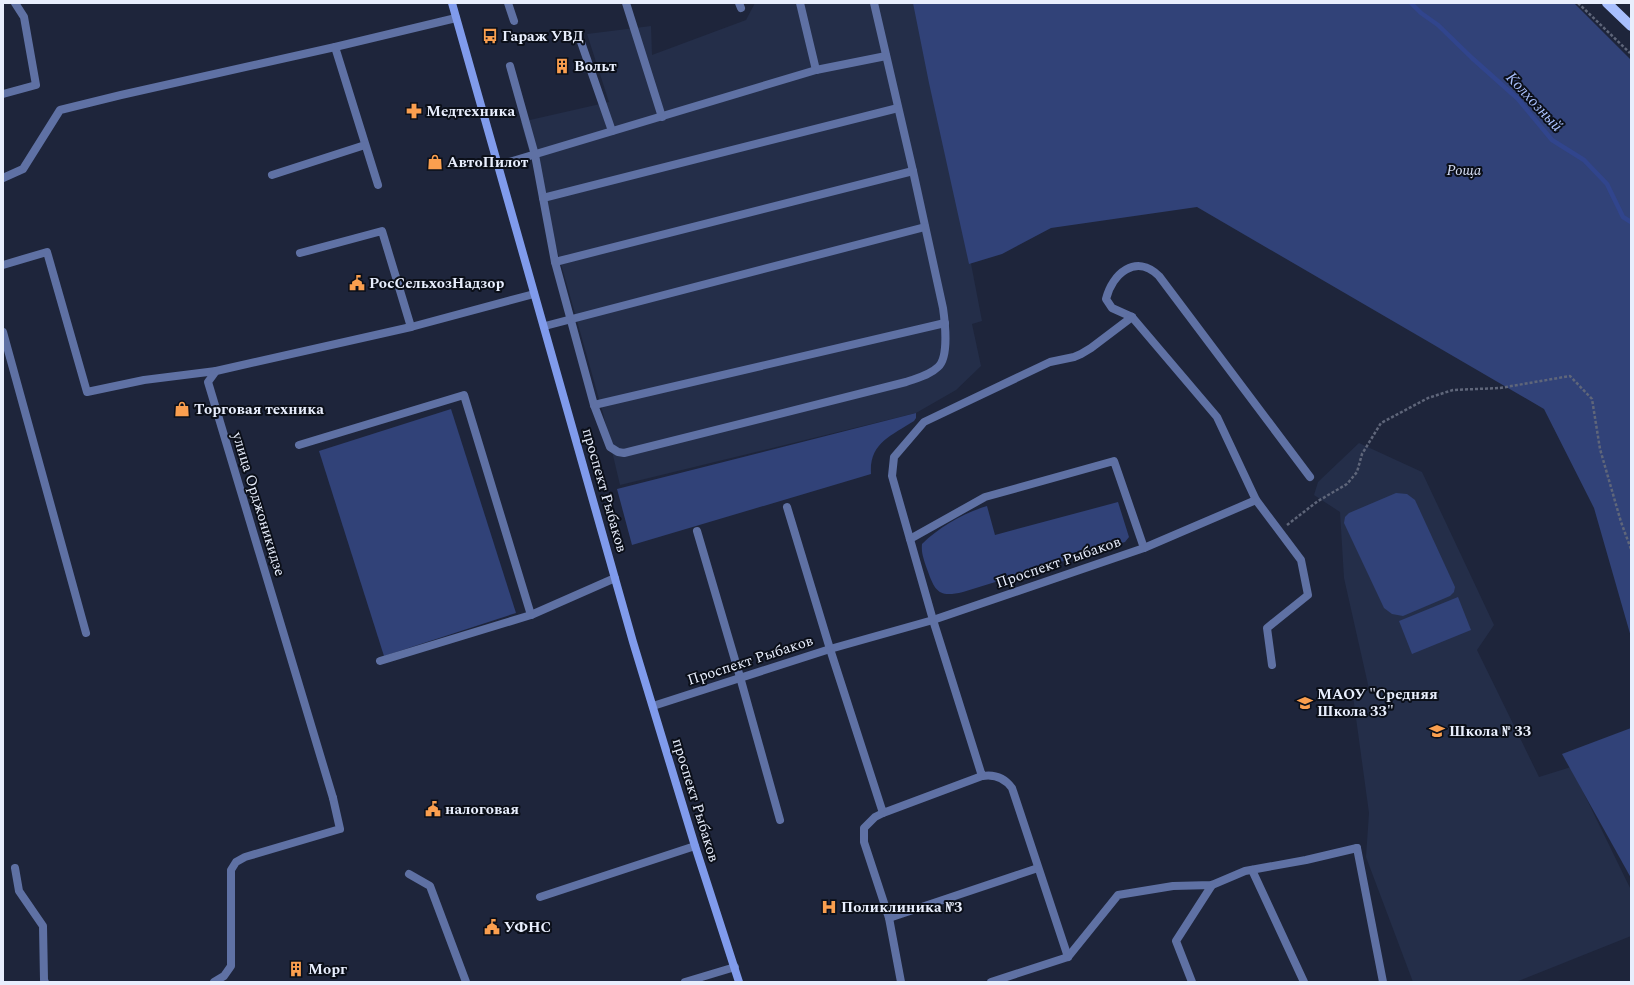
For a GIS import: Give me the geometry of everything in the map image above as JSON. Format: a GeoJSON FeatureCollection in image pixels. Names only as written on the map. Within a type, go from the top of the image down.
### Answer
{"type":"FeatureCollection","features":[{"type":"Feature","properties":{"kind":"main road","name":"проспект Рыбаков"},"geometry":{"type":"LineString","coordinates":[[452,3],[499,165],[614,578],[695,846],[739,982]]}},
{"type":"Feature","properties":{"kind":"main road"},"geometry":{"type":"LineString","coordinates":[[1607,3],[1631,26]]}},
{"type":"Feature","properties":{"kind":"street"},"geometry":{"type":"LineString","coordinates":[[3,94],[36,85],[24,17],[14,3]]}},
{"type":"Feature","properties":{"kind":"street"},"geometry":{"type":"LineString","coordinates":[[508,3],[514,21]]}},
{"type":"Feature","properties":{"kind":"street"},"geometry":{"type":"LineString","coordinates":[[626,3],[662,117]]}},
{"type":"Feature","properties":{"kind":"street"},"geometry":{"type":"LineString","coordinates":[[800,3],[816,70]]}},
{"type":"Feature","properties":{"kind":"street"},"geometry":{"type":"LineString","coordinates":[[510,66],[535,155],[555,262],[594,405],[610,447],[618,452],[624,453],[906,382],[927,374],[943,362],[945,323],[943,308],[874,3]]}},
{"type":"Feature","properties":{"kind":"street"},"geometry":{"type":"LineString","coordinates":[[3,178],[23,169],[60,110],[456,18]]}},
{"type":"Feature","properties":{"kind":"street"},"geometry":{"type":"LineString","coordinates":[[581,42],[612,131]]}},
{"type":"Feature","properties":{"kind":"street"},"geometry":{"type":"LineString","coordinates":[[335,47],[378,185]]}},
{"type":"Feature","properties":{"kind":"street"},"geometry":{"type":"LineString","coordinates":[[499,165],[816,70],[886,56]]}},
{"type":"Feature","properties":{"kind":"street"},"geometry":{"type":"LineString","coordinates":[[543,198],[898,108]]}},
{"type":"Feature","properties":{"kind":"street"},"geometry":{"type":"LineString","coordinates":[[272,175],[365,145]]}},
{"type":"Feature","properties":{"kind":"street"},"geometry":{"type":"LineString","coordinates":[[555,262],[913,172]]}},
{"type":"Feature","properties":{"kind":"street"},"geometry":{"type":"LineString","coordinates":[[544,326],[924,227]]}},
{"type":"Feature","properties":{"kind":"street"},"geometry":{"type":"LineString","coordinates":[[300,253],[382,231],[411,327]]}},
{"type":"Feature","properties":{"kind":"street"},"geometry":{"type":"LineString","coordinates":[[3,265],[47,252],[87,392],[144,380],[216,371],[411,327],[534,294]]}},
{"type":"Feature","properties":{"kind":"street"},"geometry":{"type":"LineString","coordinates":[[1272,665],[1267,628],[1308,595],[1301,560],[1256,500],[1216,417],[1132,317],[1112,308],[1106,299],[1112,283],[1122,271],[1128,268],[1143,267],[1155,272],[1159,276],[1310,477]]}},
{"type":"Feature","properties":{"kind":"street"},"geometry":{"type":"LineString","coordinates":[[982,776],[933,620],[892,476],[894,457],[924,422],[1050,362],[1081,354],[1132,317]]}},
{"type":"Feature","properties":{"kind":"street"},"geometry":{"type":"LineString","coordinates":[[594,405],[945,323]]}},
{"type":"Feature","properties":{"kind":"street"},"geometry":{"type":"LineString","coordinates":[[3,332],[86,633]]}},
{"type":"Feature","properties":{"kind":"street","name":"улица Орджоникидзе"},"geometry":{"type":"LineString","coordinates":[[214,982],[224,976],[231,966],[231,870],[236,862],[245,856],[340,830],[334,798],[208,382],[216,371]]}},
{"type":"Feature","properties":{"kind":"street"},"geometry":{"type":"LineString","coordinates":[[299,445],[464,395],[531,615]]}},
{"type":"Feature","properties":{"kind":"street"},"geometry":{"type":"LineString","coordinates":[[910,539],[985,497],[1114,461],[1144,548]]}},
{"type":"Feature","properties":{"kind":"street","name":"Проспект Рыбаков"},"geometry":{"type":"LineString","coordinates":[[653,706],[830,649],[933,620],[1144,548],[1256,500]]}},
{"type":"Feature","properties":{"kind":"street"},"geometry":{"type":"LineString","coordinates":[[787,506],[830,649],[883,813]]}},
{"type":"Feature","properties":{"kind":"street"},"geometry":{"type":"LineString","coordinates":[[697,531],[780,820]]}},
{"type":"Feature","properties":{"kind":"street"},"geometry":{"type":"LineString","coordinates":[[380,661],[531,615],[614,578]]}},
{"type":"Feature","properties":{"kind":"street"},"geometry":{"type":"LineString","coordinates":[[901,982],[889,918],[864,842],[864,828],[869,822],[883,813],[982,776],[992,775],[1000,777],[1007,781],[1012,788],[1068,957]]}},
{"type":"Feature","properties":{"kind":"street"},"geometry":{"type":"LineString","coordinates":[[540,897],[695,846]]}},
{"type":"Feature","properties":{"kind":"street"},"geometry":{"type":"LineString","coordinates":[[991,982],[1068,957],[1118,895],[1173,886],[1212,885],[1245,871],[1306,860],[1357,848],[1383,982]]}},
{"type":"Feature","properties":{"kind":"street"},"geometry":{"type":"LineString","coordinates":[[15,868],[19,891],[43,926],[45,982]]}},
{"type":"Feature","properties":{"kind":"street"},"geometry":{"type":"LineString","coordinates":[[889,918],[1038,868]]}},
{"type":"Feature","properties":{"kind":"street"},"geometry":{"type":"LineString","coordinates":[[1252,870],[1304,982]]}},
{"type":"Feature","properties":{"kind":"street"},"geometry":{"type":"LineString","coordinates":[[409,874],[430,886],[466,982]]}},
{"type":"Feature","properties":{"kind":"street"},"geometry":{"type":"LineString","coordinates":[[1192,982],[1176,941],[1212,885]]}},
{"type":"Feature","properties":{"kind":"street"},"geometry":{"type":"LineString","coordinates":[[685,982],[735,967]]}},
{"type":"Feature","properties":{"kind":"path"},"geometry":{"type":"LineString","coordinates":[[1578,3],[1630,53]]}},
{"type":"Feature","properties":{"kind":"path"},"geometry":{"type":"LineString","coordinates":[[1279,530],[1318,501],[1347,484],[1357,472],[1362,454],[1381,423],[1428,398],[1453,390],[1500,388],[1570,376],[1592,398],[1600,449],[1631,549]]}},
{"type":"Feature","properties":{"kind":"shaded area"},"geometry":{"type":"Polygon","coordinates":[[[755,3],[921,3],[982,321],[972,324],[981,366],[956,390],[916,413],[620,485],[603,413],[521,122],[609,102],[587,34],[651,26],[652,55],[746,20],[755,3]]]}},
{"type":"Feature","properties":{"kind":"shaded area","name":"Школа № 33"},"geometry":{"type":"Polygon","coordinates":[[[1359,443],[1422,472],[1494,625],[1477,650],[1539,777],[1571,767],[1631,890],[1631,936],[1516,982],[1413,982],[1366,857],[1369,813],[1353,696],[1369,689],[1344,578],[1340,512],[1314,495],[1318,482],[1359,443]]]}},
{"type":"Feature","properties":{"kind":"green space","name":"Роща"},"geometry":{"type":"Polygon","coordinates":[[[913,3],[1574,3],[1631,60],[1631,637],[1594,508],[1544,409],[1197,207],[1051,228],[1002,254],[969,264],[913,3]]]}},
{"type":"Feature","properties":{"kind":"green space"},"geometry":{"type":"Polygon","coordinates":[[[451,409],[516,613],[384,656],[319,451],[451,409]]]}},
{"type":"Feature","properties":{"kind":"green space"},"geometry":{"type":"Polygon","coordinates":[[[916,413],[916,418],[914,421],[890,436],[878,448],[871,463],[871,474],[632,545],[617,489],[916,413]]]}},
{"type":"Feature","properties":{"kind":"green space"},"geometry":{"type":"Polygon","coordinates":[[[1396,493],[1407,494],[1415,500],[1455,587],[1454,592],[1450,596],[1403,616],[1392,614],[1384,608],[1344,523],[1345,517],[1349,513],[1396,493]]]}},
{"type":"Feature","properties":{"kind":"green space"},"geometry":{"type":"Polygon","coordinates":[[[1118,502],[1129,537],[1125,542],[955,594],[943,593],[935,588],[932,583],[924,560],[922,544],[952,521],[970,512],[987,506],[995,535],[1118,502]]]}},
{"type":"Feature","properties":{"kind":"green space"},"geometry":{"type":"Polygon","coordinates":[[[1458,597],[1471,630],[1412,654],[1399,621],[1458,597]]]}},
{"type":"Feature","properties":{"kind":"green space"},"geometry":{"type":"Polygon","coordinates":[[[1631,728],[1631,878],[1562,754],[1631,728]]]}},
{"type":"Feature","properties":{"kind":"waterway","name":"Колхозный"},"geometry":{"type":"LineString","coordinates":[[1411,3],[1421,13],[1438,25],[1518,99],[1552,140],[1584,160],[1607,184],[1623,217],[1631,222]]}},
{"type":"Feature","properties":{"kind":"place","name":"Гараж УВД"},"geometry":{"type":"Point","coordinates":[490,36]}},
{"type":"Feature","properties":{"kind":"place","name":"Вольт"},"geometry":{"type":"Point","coordinates":[562,66]}},
{"type":"Feature","properties":{"kind":"place","name":"Медтехника"},"geometry":{"type":"Point","coordinates":[414,111]}},
{"type":"Feature","properties":{"kind":"place","name":"АвтоПилот"},"geometry":{"type":"Point","coordinates":[435,162]}},
{"type":"Feature","properties":{"kind":"place","name":"РосСельхозНадзор"},"geometry":{"type":"Point","coordinates":[357,283]}},
{"type":"Feature","properties":{"kind":"place","name":"Торговая техника"},"geometry":{"type":"Point","coordinates":[182,409]}},
{"type":"Feature","properties":{"kind":"place","name":"МАОУ \"Средняя Школа 33\""},"geometry":{"type":"Point","coordinates":[1305,703]}},
{"type":"Feature","properties":{"kind":"place","name":"Школа № 33"},"geometry":{"type":"Point","coordinates":[1437,731]}},
{"type":"Feature","properties":{"kind":"place","name":"налоговая"},"geometry":{"type":"Point","coordinates":[433,809]}},
{"type":"Feature","properties":{"kind":"place","name":"Поликлиника №3"},"geometry":{"type":"Point","coordinates":[829,907]}},
{"type":"Feature","properties":{"kind":"place","name":"УФНС"},"geometry":{"type":"Point","coordinates":[492,927]}},
{"type":"Feature","properties":{"kind":"place","name":"Морг"},"geometry":{"type":"Point","coordinates":[296,969]}}]}
